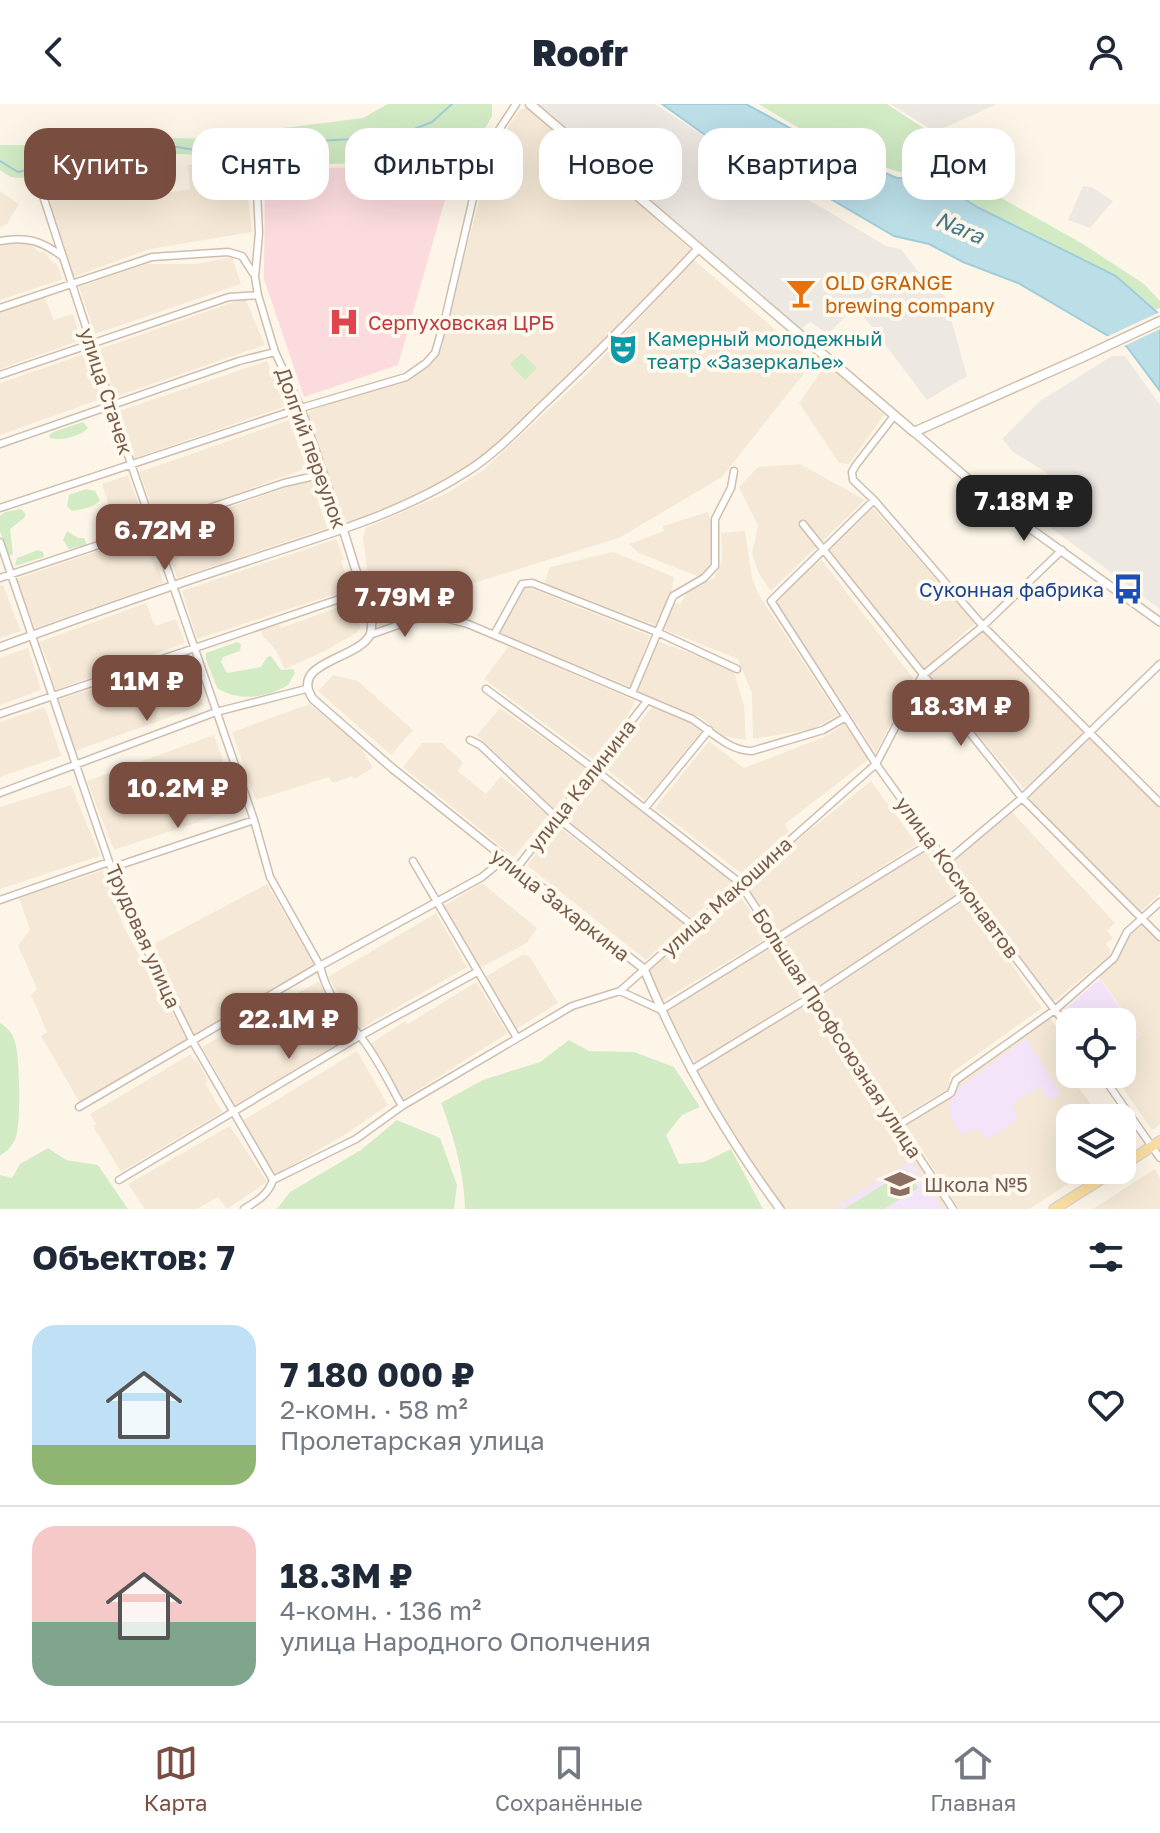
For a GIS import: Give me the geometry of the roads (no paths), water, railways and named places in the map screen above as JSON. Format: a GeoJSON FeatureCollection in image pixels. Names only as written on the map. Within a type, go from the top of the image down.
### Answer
{"type":"FeatureCollection","features":[{"type":"Feature","properties":{"kind":"main road"},"geometry":{"type":"LineString","coordinates":[[530,104],[914,432],[1160,321]]}},
{"type":"Feature","properties":{"kind":"main road"},"geometry":{"type":"LineString","coordinates":[[1136,1157],[1156,1144]]}},
{"type":"Feature","properties":{"kind":"main road"},"geometry":{"type":"LineString","coordinates":[[1054,1209],[1094,1184]]}},
{"type":"Feature","properties":{"kind":"street"},"geometry":{"type":"LineString","coordinates":[[0,508],[301,408],[406,377],[435,353],[478,177],[491,142],[516,104]]}},
{"type":"Feature","properties":{"kind":"street","name":"улица Стачек"},"geometry":{"type":"LineString","coordinates":[[44,200],[131,464],[155,526],[254,820],[270,877],[320,966],[323,981],[402,1106]]}},
{"type":"Feature","properties":{"kind":"street","name":"Долгий переулок"},"geometry":{"type":"LineString","coordinates":[[257,200],[259,233],[255,277],[258,295],[275,352],[301,408],[343,529],[372,622],[370,636]]}},
{"type":"Feature","properties":{"kind":"street"},"geometry":{"type":"LineString","coordinates":[[0,241],[29,238],[47,244],[63,257]]}},
{"type":"Feature","properties":{"kind":"street"},"geometry":{"type":"LineString","coordinates":[[0,647],[343,529],[432,493],[469,471],[510,436],[619,334],[698,249]]}},
{"type":"Feature","properties":{"kind":"street"},"geometry":{"type":"LineString","coordinates":[[0,308],[152,257],[219,251],[242,256],[255,277]]}},
{"type":"Feature","properties":{"kind":"street"},"geometry":{"type":"LineString","coordinates":[[0,375],[229,297],[258,295]]}},
{"type":"Feature","properties":{"kind":"street"},"geometry":{"type":"LineString","coordinates":[[0,444],[239,361],[275,352]]}},
{"type":"Feature","properties":{"kind":"street"},"geometry":{"type":"LineString","coordinates":[[894,416],[852,472],[853,480],[983,626],[1160,803]]}},
{"type":"Feature","properties":{"kind":"street"},"geometry":{"type":"LineString","coordinates":[[914,432],[1003,509],[1160,622]]}},
{"type":"Feature","properties":{"kind":"street","name":"улица Калинина"},"geometry":{"type":"LineString","coordinates":[[632,693],[673,596],[704,578],[715,566],[715,519],[731,488],[734,471]]}},
{"type":"Feature","properties":{"kind":"street"},"geometry":{"type":"LineString","coordinates":[[0,578],[284,483],[323,474]]}},
{"type":"Feature","properties":{"kind":"street"},"geometry":{"type":"LineString","coordinates":[[823,549],[874,500]]}},
{"type":"Feature","properties":{"kind":"street"},"geometry":{"type":"LineString","coordinates":[[803,524],[1022,798],[1160,937]]}},
{"type":"Feature","properties":{"kind":"street","name":"Трудовая улица"},"geometry":{"type":"LineString","coordinates":[[0,542],[110,865],[142,942],[232,1113],[273,1180]]}},
{"type":"Feature","properties":{"kind":"street","name":"улица Космонавтов"},"geometry":{"type":"LineString","coordinates":[[823,549],[771,601],[876,764],[1056,1009]]}},
{"type":"Feature","properties":{"kind":"street","name":"улица Макошина"},"geometry":{"type":"LineString","coordinates":[[244,1209],[270,1190],[273,1180],[356,1139],[402,1106],[572,1006],[620,991],[739,882],[876,764],[922,676],[983,626],[1062,550]]}},
{"type":"Feature","properties":{"kind":"street"},"geometry":{"type":"LineString","coordinates":[[494,635],[522,584],[532,583],[657,632],[737,669]]}},
{"type":"Feature","properties":{"kind":"street"},"geometry":{"type":"LineString","coordinates":[[0,714],[363,591]]}},
{"type":"Feature","properties":{"kind":"street"},"geometry":{"type":"LineString","coordinates":[[0,793],[216,712],[306,689],[307,679],[314,670],[359,646],[370,636],[429,614],[468,624],[692,719],[725,743],[744,751],[823,730],[846,717]]}},
{"type":"Feature","properties":{"kind":"street"},"geometry":{"type":"LineString","coordinates":[[946,862],[1022,798],[1160,664]]}},
{"type":"Feature","properties":{"kind":"street","name":"улица Захаркина"},"geometry":{"type":"LineString","coordinates":[[306,689],[313,699],[392,768],[644,969],[691,1070],[749,1168],[780,1209]]}},
{"type":"Feature","properties":{"kind":"street","name":"Большая Профсоюзная улица"},"geometry":{"type":"LineString","coordinates":[[486,689],[739,882],[953,1209]]}},
{"type":"Feature","properties":{"kind":"street","name":"улица Калинина"},"geometry":{"type":"LineString","coordinates":[[516,869],[647,701]]}},
{"type":"Feature","properties":{"kind":"street"},"geometry":{"type":"LineString","coordinates":[[645,808],[709,730]]}},
{"type":"Feature","properties":{"kind":"street"},"geometry":{"type":"LineString","coordinates":[[470,740],[480,745],[556,817],[692,925]]}},
{"type":"Feature","properties":{"kind":"street"},"geometry":{"type":"LineString","coordinates":[[0,900],[254,820]]}},
{"type":"Feature","properties":{"kind":"street"},"geometry":{"type":"LineString","coordinates":[[620,991],[661,1010],[932,842]]}},
{"type":"Feature","properties":{"kind":"street","name":"улица Калинина"},"geometry":{"type":"LineString","coordinates":[[79,1107],[320,966],[482,877],[504,859]]}},
{"type":"Feature","properties":{"kind":"street"},"geometry":{"type":"LineString","coordinates":[[413,861],[517,1038]]}},
{"type":"Feature","properties":{"kind":"street"},"geometry":{"type":"LineString","coordinates":[[691,1070],[812,996],[968,892]]}},
{"type":"Feature","properties":{"kind":"street"},"geometry":{"type":"LineString","coordinates":[[1057,1008],[1114,958],[1127,932],[1160,902]]}},
{"type":"Feature","properties":{"kind":"street"},"geometry":{"type":"LineString","coordinates":[[119,1180],[360,1036],[477,972]]}},
{"type":"Feature","properties":{"kind":"street"},"geometry":{"type":"LineString","coordinates":[[900,1124],[951,1093],[956,1080],[1056,1009]]}},
{"type":"Feature","properties":{"kind":"street"},"geometry":{"type":"LineString","coordinates":[[1112,1088],[1156,1144],[1160,1158]]}},
{"type":"Feature","properties":{"kind":"water"},"geometry":{"type":"Polygon","coordinates":[[[662,104],[746,104],[790,128],[698,128],[662,104]]]}},
{"type":"Feature","properties":{"kind":"water","name":"Nara"},"geometry":{"type":"Polygon","coordinates":[[[886,173],[902,178],[902,200],[966,200],[1116,276],[1160,315],[1160,391],[1127,347],[1018,283],[963,262],[929,244],[894,236],[832,200],[886,200],[886,173]]]}},
{"type":"Feature","properties":{"kind":"waterway"},"geometry":{"type":"LineString","coordinates":[[0,161],[18,172],[34,168],[52,154],[95,155],[159,144],[195,150],[237,150],[276,143],[394,137],[432,122],[452,104]]}},
{"type":"Feature","properties":{"kind":"place","name":"OLD GRANGE brewing company"},"geometry":{"type":"Point","coordinates":[801,293]}},
{"type":"Feature","properties":{"kind":"place","name":"Серпуховская ЦРБ"},"geometry":{"type":"Point","coordinates":[344,322]}},
{"type":"Feature","properties":{"kind":"place","name":"Камерный молодежный театр «Зазеркалье»"},"geometry":{"type":"Point","coordinates":[623,349]}},
{"type":"Feature","properties":{"kind":"place","name":"Суконная фабрика"},"geometry":{"type":"Point","coordinates":[1128,589]}},
{"type":"Feature","properties":{"kind":"place","name":"Школа №5"},"geometry":{"type":"Point","coordinates":[900,1184]}}]}
